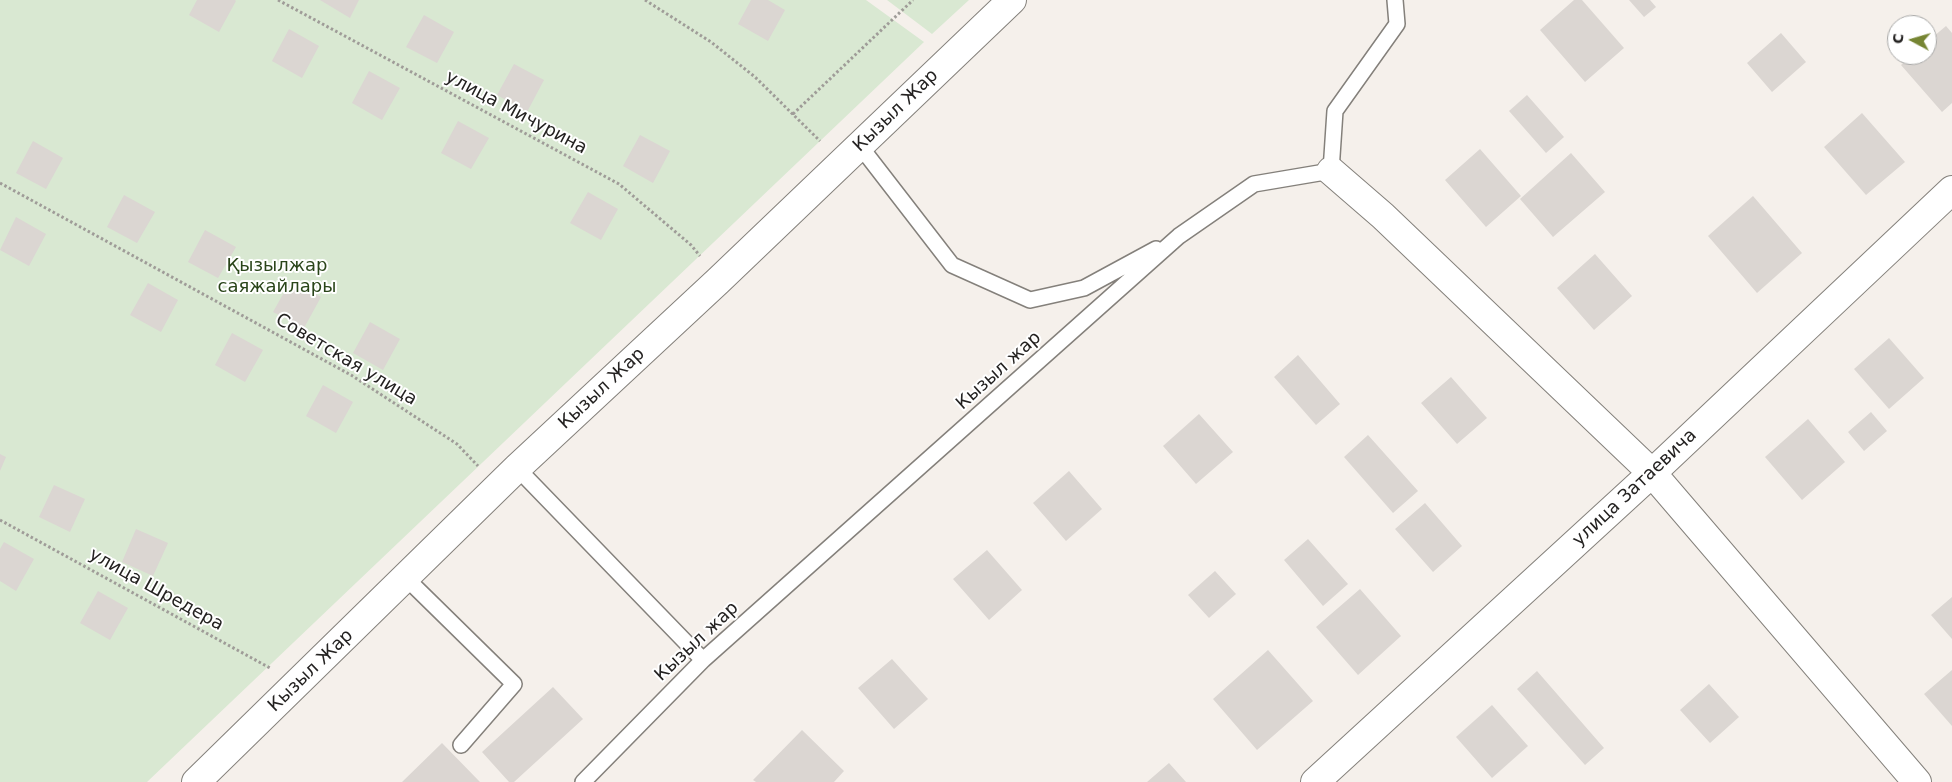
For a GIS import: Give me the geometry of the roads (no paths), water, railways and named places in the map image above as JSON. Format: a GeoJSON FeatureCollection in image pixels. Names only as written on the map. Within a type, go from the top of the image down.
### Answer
{"type":"FeatureCollection","features":[{"type":"Feature","properties":{"kind":"street","name":"Кызыл Жар"},"geometry":{"type":"LineString","coordinates":[[206,779],[299,683],[517,468],[718,281],[1012,0]]}},
{"type":"Feature","properties":{"kind":"street"},"geometry":{"type":"LineString","coordinates":[[1331,171],[1383,216],[1652,473],[1917,782]]}},
{"type":"Feature","properties":{"kind":"street","name":"улица Затаевича"},"geometry":{"type":"LineString","coordinates":[[1315,782],[1652,473],[1952,190]]}},
{"type":"Feature","properties":{"kind":"lane"},"geometry":{"type":"LineString","coordinates":[[1331,171],[1335,111],[1397,24],[1395,0]]}},
{"type":"Feature","properties":{"kind":"lane"},"geometry":{"type":"LineString","coordinates":[[851,154],[952,265],[1030,300],[1084,288],[1180,236]]}},
{"type":"Feature","properties":{"kind":"lane","name":"Кызыл жар"},"geometry":{"type":"LineString","coordinates":[[583,782],[703,660],[1180,236],[1254,184],[1331,171]]}},
{"type":"Feature","properties":{"kind":"lane"},"geometry":{"type":"LineString","coordinates":[[517,468],[703,660]]}},
{"type":"Feature","properties":{"kind":"lane"},"geometry":{"type":"LineString","coordinates":[[406,578],[514,684],[461,745]]}},
{"type":"Feature","properties":{"kind":"park label","name":"Қызылжар саяжайлары"},"geometry":{"type":"Point","coordinates":[277,276]}}]}
